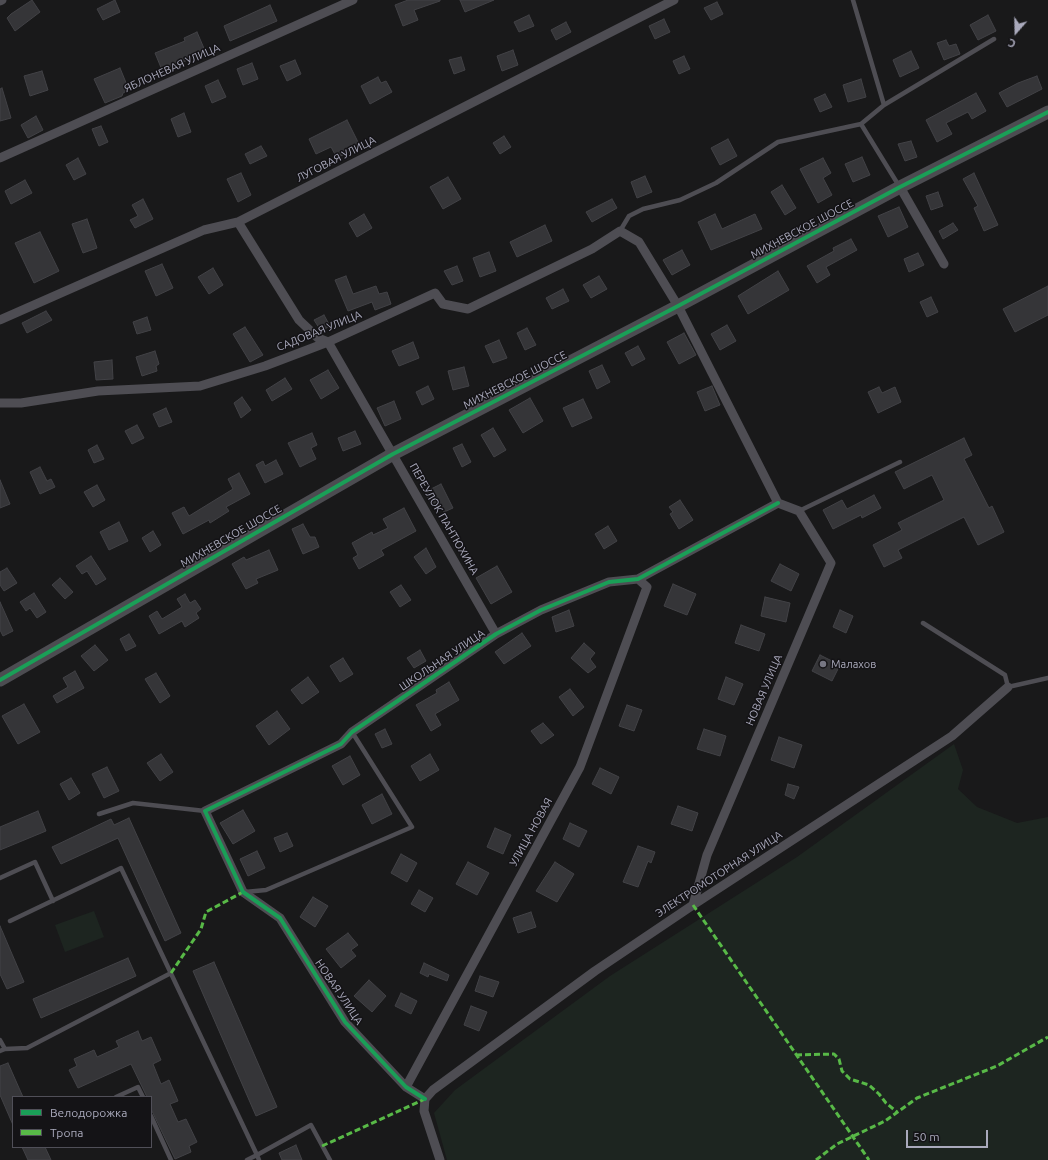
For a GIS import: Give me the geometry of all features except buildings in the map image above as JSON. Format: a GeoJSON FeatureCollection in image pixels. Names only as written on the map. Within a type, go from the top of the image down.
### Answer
{"type":"FeatureCollection","features":[{"type":"Feature","properties":{"kind":"street","name":"ЯБЛОНЕВАЯ УЛИЦА"},"geometry":{"type":"LineString","coordinates":[[0,158],[353,0]]}},
{"type":"Feature","properties":{"kind":"street","name":"ЛУГОВАЯ УЛИЦА"},"geometry":{"type":"LineString","coordinates":[[0,320],[204,230],[238,222],[674,0]]}},
{"type":"Feature","properties":{"kind":"street","name":"МИХНЕВСКОЕ ШОССЕ"},"geometry":{"type":"LineString","coordinates":[[0,680],[393,454],[678,306],[900,187],[1048,112]]}},
{"type":"Feature","properties":{"kind":"street"},"geometry":{"type":"LineString","coordinates":[[900,187],[944,264]]}},
{"type":"Feature","properties":{"kind":"street","name":"ПЕРЕУЛОК ПАНТЮХИНА"},"geometry":{"type":"LineString","coordinates":[[238,222],[299,320],[318,338],[328,342],[496,634]]}},
{"type":"Feature","properties":{"kind":"street"},"geometry":{"type":"LineString","coordinates":[[620,231],[639,242],[678,306],[778,503],[799,511]]}},
{"type":"Feature","properties":{"kind":"street","name":"САДОВАЯ УЛИЦА"},"geometry":{"type":"LineString","coordinates":[[0,402],[21,403],[98,390],[200,386],[265,366],[328,342],[435,294],[443,304],[468,309],[592,249],[620,231]]}},
{"type":"Feature","properties":{"kind":"street","name":"ШКОЛЬНАЯ УЛИЦА"},"geometry":{"type":"LineString","coordinates":[[205,810],[341,744],[352,732],[496,634],[541,610],[609,582],[638,579],[778,503]]}},
{"type":"Feature","properties":{"kind":"street","name":"НОВАЯ УЛИЦА"},"geometry":{"type":"LineString","coordinates":[[692,905],[707,855],[831,563],[799,511]]}},
{"type":"Feature","properties":{"kind":"street","name":"УЛИЦА НОВАЯ"},"geometry":{"type":"LineString","coordinates":[[406,1087],[580,767],[647,588],[638,579]]}},
{"type":"Feature","properties":{"kind":"street","name":"ЭЛЕКТРОМОТОРНАЯ УЛИЦА"},"geometry":{"type":"LineString","coordinates":[[425,1099],[443,1083],[595,971],[692,905],[952,736],[1008,687]]}},
{"type":"Feature","properties":{"kind":"street"},"geometry":{"type":"LineString","coordinates":[[205,810],[243,892]]}},
{"type":"Feature","properties":{"kind":"street","name":"НОВАЯ УЛИЦА"},"geometry":{"type":"LineString","coordinates":[[243,892],[280,918],[345,1022],[406,1087],[425,1099]]}},
{"type":"Feature","properties":{"kind":"street"},"geometry":{"type":"LineString","coordinates":[[425,1099],[424,1111],[440,1160]]}},
{"type":"Feature","properties":{"kind":"lane"},"geometry":{"type":"LineString","coordinates":[[853,0],[884,105]]}},
{"type":"Feature","properties":{"kind":"lane"},"geometry":{"type":"LineString","coordinates":[[620,231],[629,216],[643,209],[680,200],[716,183],[778,142],[860,124],[884,105],[994,39]]}},
{"type":"Feature","properties":{"kind":"lane"},"geometry":{"type":"LineString","coordinates":[[860,124],[900,187]]}},
{"type":"Feature","properties":{"kind":"lane"},"geometry":{"type":"LineString","coordinates":[[799,511],[900,462]]}},
{"type":"Feature","properties":{"kind":"lane"},"geometry":{"type":"LineString","coordinates":[[923,623],[1005,675],[1008,687],[1048,678]]}},
{"type":"Feature","properties":{"kind":"lane"},"geometry":{"type":"LineString","coordinates":[[243,892],[266,890],[412,827],[352,732]]}},
{"type":"Feature","properties":{"kind":"lane"},"geometry":{"type":"LineString","coordinates":[[99,814],[133,803],[205,810]]}},
{"type":"Feature","properties":{"kind":"lane"},"geometry":{"type":"LineString","coordinates":[[0,878],[35,862],[53,900]]}},
{"type":"Feature","properties":{"kind":"lane"},"geometry":{"type":"LineString","coordinates":[[10,921],[121,868],[258,1158]]}},
{"type":"Feature","properties":{"kind":"lane"},"geometry":{"type":"LineString","coordinates":[[0,1040],[2,1050],[28,1048],[171,973]]}},
{"type":"Feature","properties":{"kind":"lane"},"geometry":{"type":"LineString","coordinates":[[118,1096],[138,1087],[142,1096]]}},
{"type":"Feature","properties":{"kind":"lane"},"geometry":{"type":"LineString","coordinates":[[152,1118],[171,1160]]}},
{"type":"Feature","properties":{"kind":"lane"},"geometry":{"type":"LineString","coordinates":[[247,1160],[258,1158],[311,1125],[330,1160]]}},
{"type":"Feature","properties":{"kind":"shaded area"},"geometry":{"type":"Polygon","coordinates":[[[954,744],[963,770],[958,789],[977,807],[1017,823],[1048,817],[1048,1160],[447,1160],[434,1113],[455,1090],[610,976],[797,857],[954,744]]]}},
{"type":"Feature","properties":{"kind":"shaded area"},"geometry":{"type":"Polygon","coordinates":[[[94,911],[104,937],[65,952],[55,925],[94,911]]]}},
{"type":"Feature","properties":{"kind":"marked path"},"geometry":{"type":"LineString","coordinates":[[171,973],[201,929],[206,912],[243,892]]}},
{"type":"Feature","properties":{"kind":"marked path"},"geometry":{"type":"LineString","coordinates":[[693,905],[869,1160]]}},
{"type":"Feature","properties":{"kind":"marked path"},"geometry":{"type":"LineString","coordinates":[[816,1160],[837,1144],[885,1121],[917,1098],[997,1066],[1048,1037]]}},
{"type":"Feature","properties":{"kind":"marked path"},"geometry":{"type":"LineString","coordinates":[[796,1055],[834,1054],[839,1059],[842,1071],[850,1079],[869,1085],[897,1112]]}},
{"type":"Feature","properties":{"kind":"marked path"},"geometry":{"type":"LineString","coordinates":[[322,1146],[425,1099]]}},
{"type":"Feature","properties":{"kind":"cycle path"},"geometry":{"type":"LineString","coordinates":[[0,680],[393,454],[678,306],[900,187],[1048,112]]}},
{"type":"Feature","properties":{"kind":"cycle path"},"geometry":{"type":"LineString","coordinates":[[425,1099],[406,1087],[345,1022],[280,918],[243,892],[205,811],[341,744],[352,732],[496,634],[541,610],[609,582],[638,579],[778,503]]}},
{"type":"Feature","properties":{"kind":"place","name":"Малахов"},"geometry":{"type":"Point","coordinates":[823,664]}}]}
